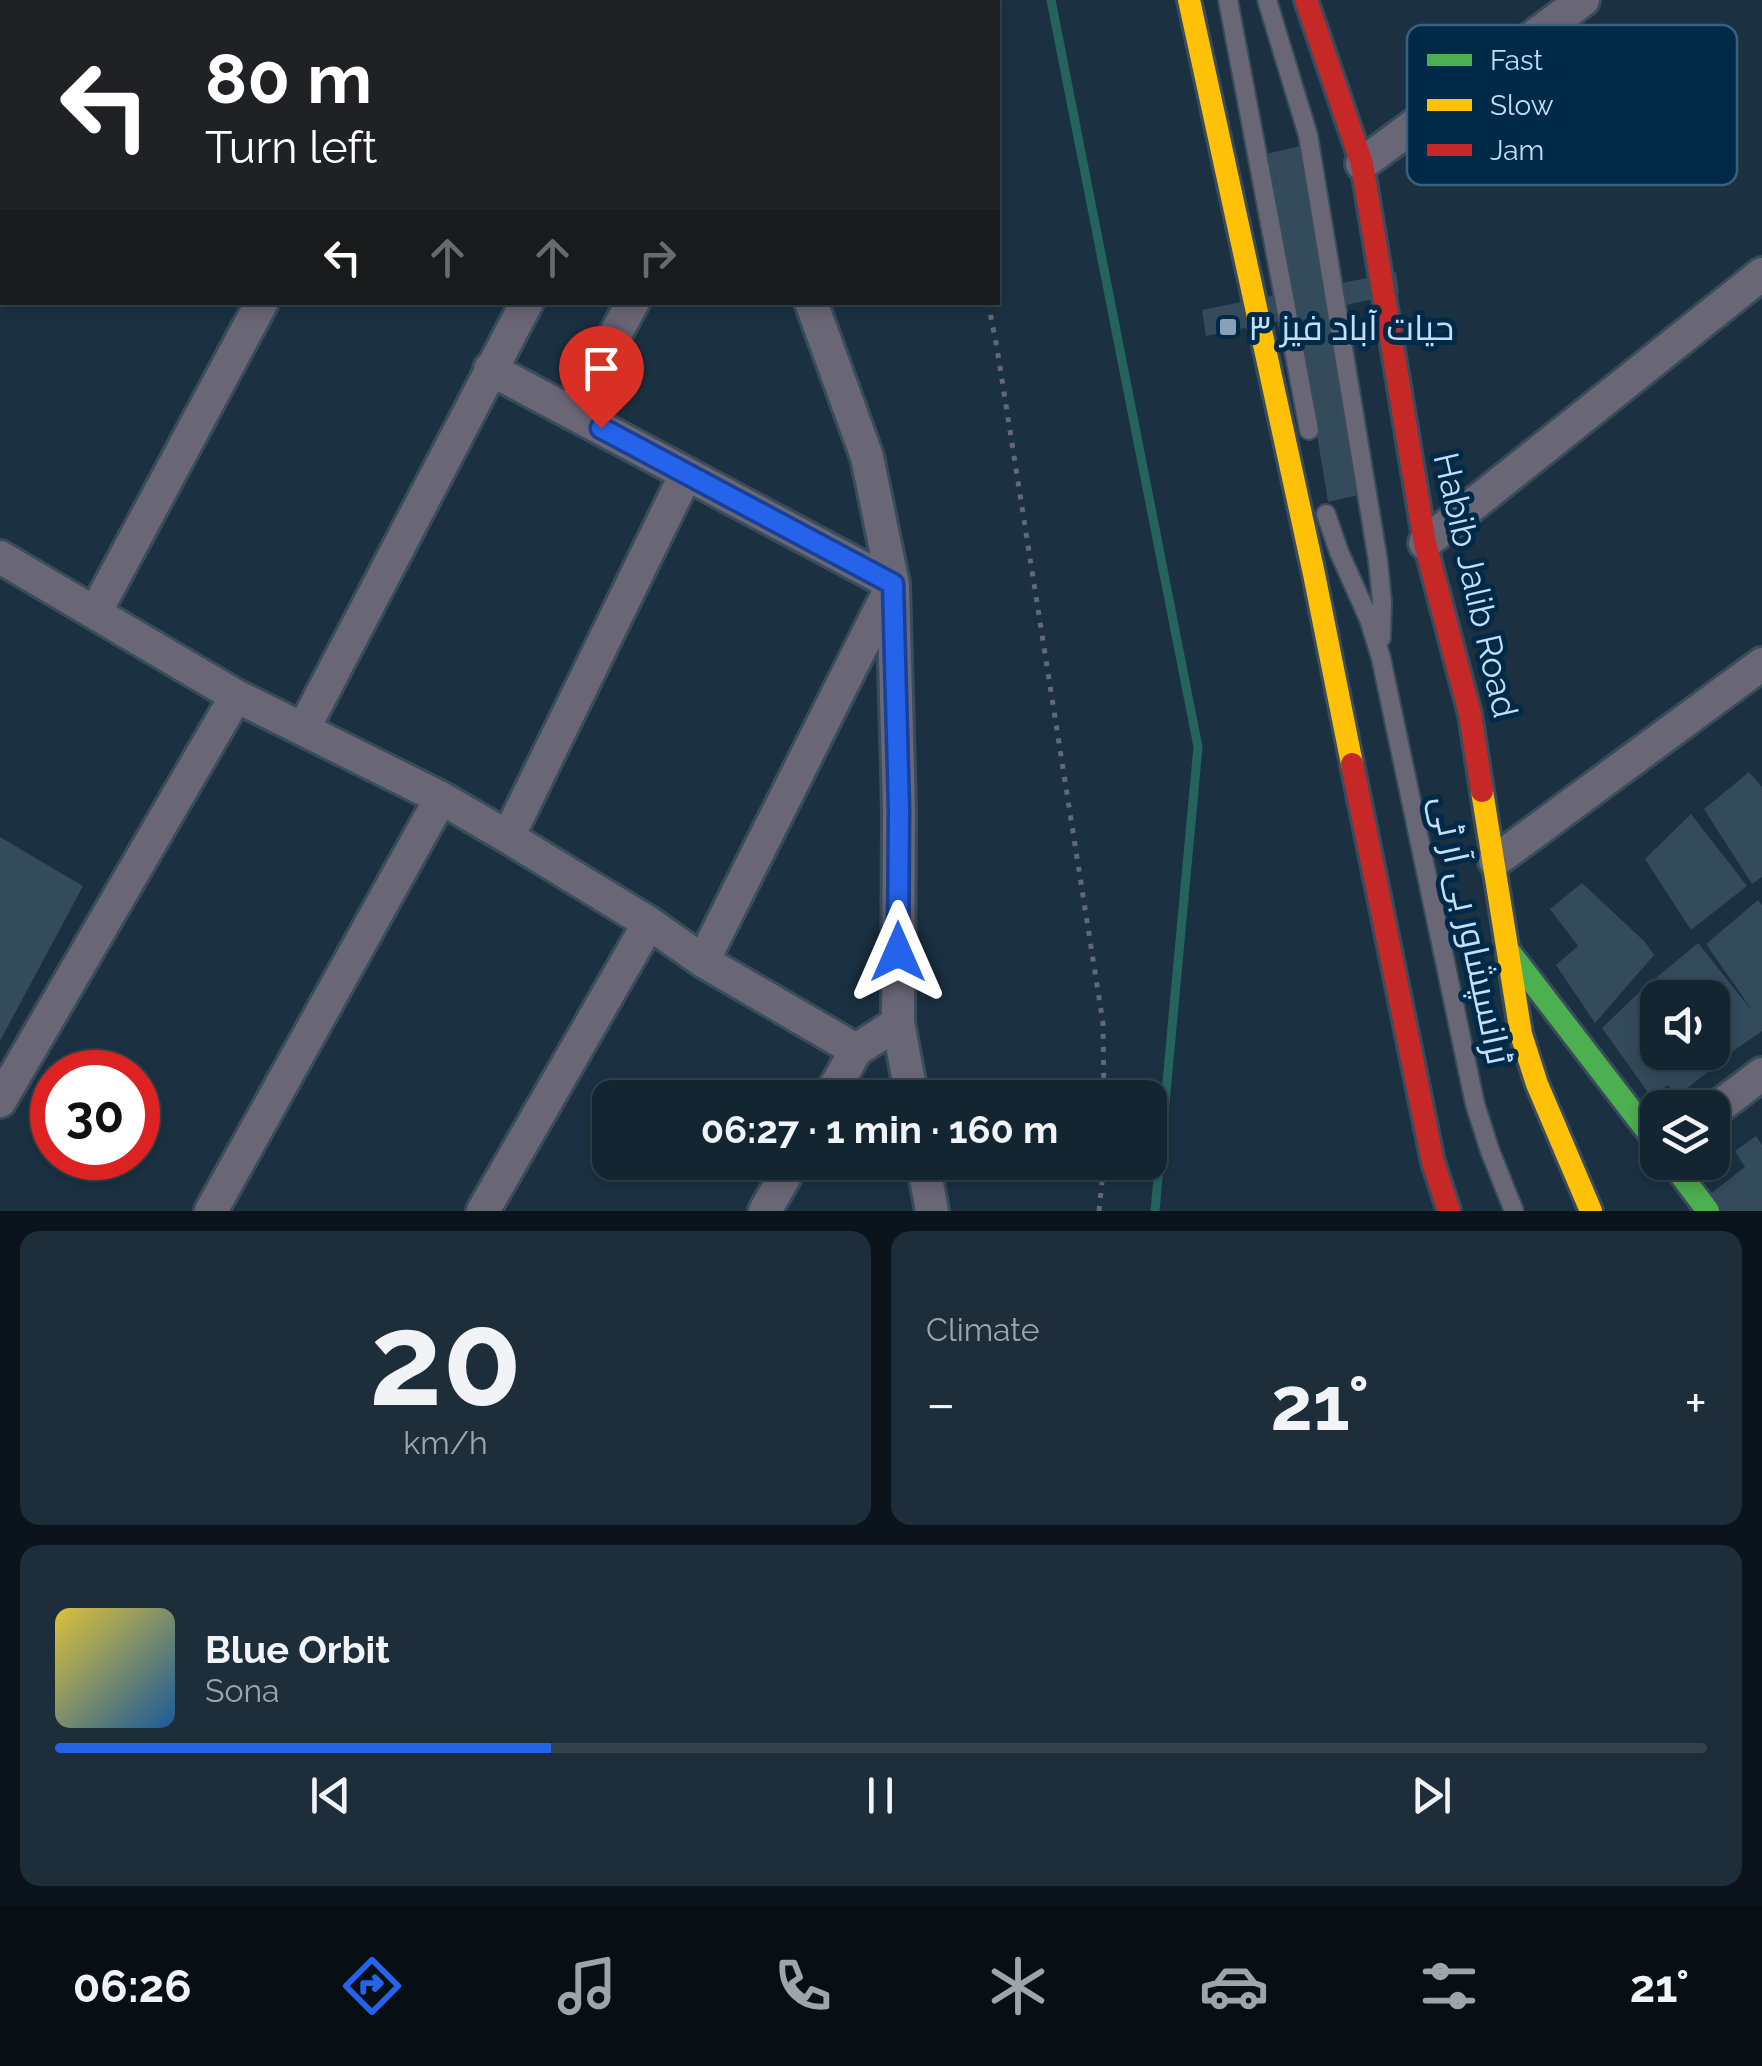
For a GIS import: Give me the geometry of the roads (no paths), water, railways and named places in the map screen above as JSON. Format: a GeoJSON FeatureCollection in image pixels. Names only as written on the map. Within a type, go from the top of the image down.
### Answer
{"type":"FeatureCollection","features":[{"type":"Feature","properties":{"kind":"main road"},"geometry":{"type":"LineString","coordinates":[[1189,0],[1318,593],[1433,1162],[1449,1211]]}},
{"type":"Feature","properties":{"kind":"main road","name":"Habib Jalib Road"},"geometry":{"type":"LineString","coordinates":[[1306,0],[1362,164],[1425,543],[1470,714],[1507,949],[1640,1122]]}},
{"type":"Feature","properties":{"kind":"main road"},"geometry":{"type":"LineString","coordinates":[[1507,949],[1521,1034],[1537,1084],[1592,1211]]}},
{"type":"Feature","properties":{"kind":"main road"},"geometry":{"type":"LineString","coordinates":[[1685,1180],[1708,1211]]}},
{"type":"Feature","properties":{"kind":"street"},"geometry":{"type":"LineString","coordinates":[[1548,25],[1582,0]]}},
{"type":"Feature","properties":{"kind":"street"},"geometry":{"type":"LineString","coordinates":[[1362,164],[1407,130]]}},
{"type":"Feature","properties":{"kind":"street"},"geometry":{"type":"LineString","coordinates":[[1425,543],[1762,274]]}},
{"type":"Feature","properties":{"kind":"street"},"geometry":{"type":"LineString","coordinates":[[96,611],[260,305]]}},
{"type":"Feature","properties":{"kind":"street"},"geometry":{"type":"LineString","coordinates":[[304,728],[525,305]]}},
{"type":"Feature","properties":{"kind":"street"},"geometry":{"type":"LineString","coordinates":[[572,413],[631,305]]}},
{"type":"Feature","properties":{"kind":"street"},"geometry":{"type":"LineString","coordinates":[[813,305],[867,458],[893,584],[899,810],[898,1023],[909,1080]]}},
{"type":"Feature","properties":{"kind":"street"},"geometry":{"type":"LineString","coordinates":[[490,370],[893,584]]}},
{"type":"Feature","properties":{"kind":"street"},"geometry":{"type":"LineString","coordinates":[[508,836],[686,474]]}},
{"type":"Feature","properties":{"kind":"street"},"geometry":{"type":"LineString","coordinates":[[0,556],[236,696],[441,798],[508,836],[648,922],[703,961],[856,1050]]}},
{"type":"Feature","properties":{"kind":"street"},"geometry":{"type":"LineString","coordinates":[[703,961],[893,584]]}},
{"type":"Feature","properties":{"kind":"street"},"geometry":{"type":"LineString","coordinates":[[1495,861],[1762,664]]}},
{"type":"Feature","properties":{"kind":"street"},"geometry":{"type":"LineString","coordinates":[[0,1101],[236,696]]}},
{"type":"Feature","properties":{"kind":"street"},"geometry":{"type":"LineString","coordinates":[[211,1211],[441,798]]}},
{"type":"Feature","properties":{"kind":"street"},"geometry":{"type":"LineString","coordinates":[[483,1211],[648,922]]}},
{"type":"Feature","properties":{"kind":"street"},"geometry":{"type":"LineString","coordinates":[[839,1080],[856,1050],[898,1023]]}},
{"type":"Feature","properties":{"kind":"street"},"geometry":{"type":"LineString","coordinates":[[1730,1098],[1762,1074]]}},
{"type":"Feature","properties":{"kind":"street"},"geometry":{"type":"LineString","coordinates":[[765,1211],[783,1180]]}},
{"type":"Feature","properties":{"kind":"street"},"geometry":{"type":"LineString","coordinates":[[926,1180],[932,1211]]}},
{"type":"Feature","properties":{"kind":"lane"},"geometry":{"type":"LineString","coordinates":[[1228,0],[1314,456]]}},
{"type":"Feature","properties":{"kind":"lane","name":"ٹرانسپشاور بی آر ٹی"},"geometry":{"type":"LineString","coordinates":[[1267,0],[1308,135],[1378,561],[1381,658]]}},
{"type":"Feature","properties":{"kind":"lane","name":"ٹرانسپشاور بی آر ٹی"},"geometry":{"type":"LineString","coordinates":[[1321,495],[1338,552],[1369,619],[1381,658],[1475,1104],[1514,1211]]}},
{"type":"Feature","properties":{"kind":"waterway"},"geometry":{"type":"LineString","coordinates":[[1051,0],[1198,747],[1155,1211]]}},
{"type":"Feature","properties":{"kind":"place","name":"حیات آباد فیز ۳"},"geometry":{"type":"Point","coordinates":[1228,327]}}]}
